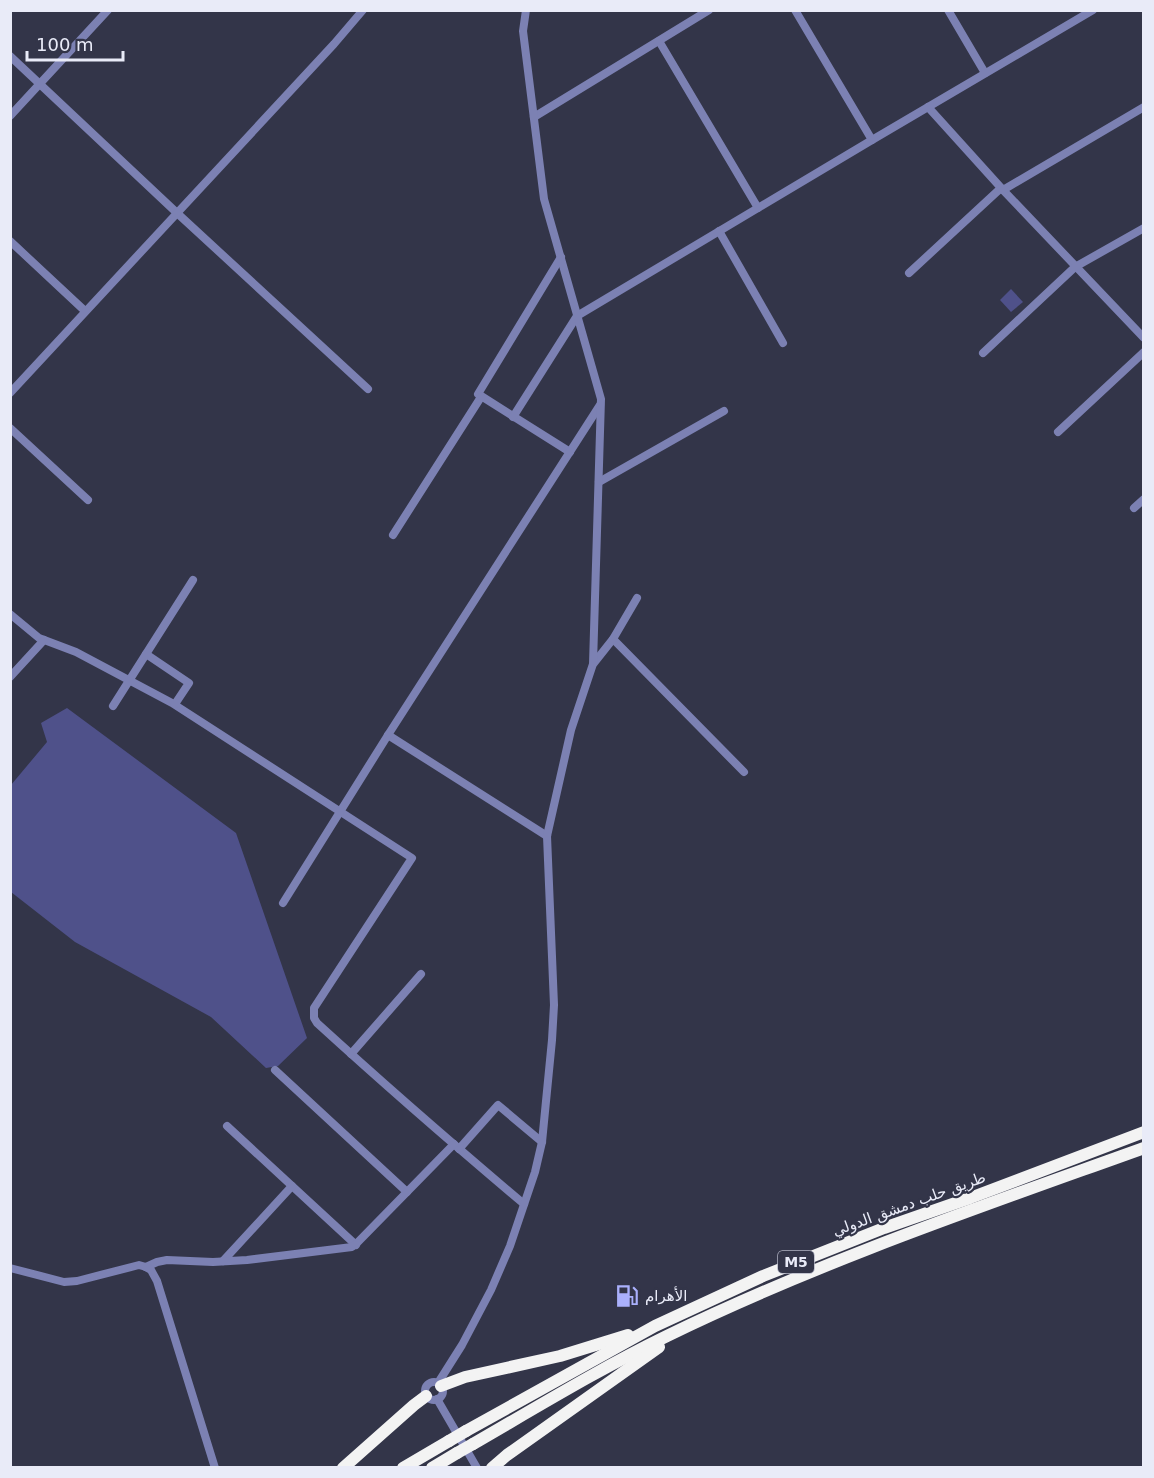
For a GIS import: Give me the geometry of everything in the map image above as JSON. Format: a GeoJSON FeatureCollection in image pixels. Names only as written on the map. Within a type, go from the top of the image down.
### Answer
{"type":"FeatureCollection","features":[{"type":"Feature","properties":{"kind":"highway","name":"طريق حلب دمشق الدولي"},"geometry":{"type":"LineString","coordinates":[[403,1467],[655,1326],[725,1293],[801,1260],[1143,1132]]}},
{"type":"Feature","properties":{"kind":"highway","name":"طريق حلب دمشق الدولي"},"geometry":{"type":"LineString","coordinates":[[432,1467],[567,1389],[665,1336],[806,1273],[872,1247],[1143,1148]]}},
{"type":"Feature","properties":{"kind":"highway"},"geometry":{"type":"LineString","coordinates":[[343,1467],[414,1405],[465,1377],[560,1356],[655,1326]]}},
{"type":"Feature","properties":{"kind":"highway"},"geometry":{"type":"LineString","coordinates":[[492,1467],[689,1326]]}},
{"type":"Feature","properties":{"kind":"street"},"geometry":{"type":"LineString","coordinates":[[10,116],[108,10]]}},
{"type":"Feature","properties":{"kind":"street"},"geometry":{"type":"LineString","coordinates":[[10,393],[363,10]]}},
{"type":"Feature","properties":{"kind":"street"},"geometry":{"type":"LineString","coordinates":[[485,1467],[478,1467],[436,1391],[492,1290],[535,1173],[542,1142],[554,1005],[547,836],[571,730],[593,664],[599,482],[601,399],[544,199],[523,32],[526,10]]}},
{"type":"Feature","properties":{"kind":"street"},"geometry":{"type":"LineString","coordinates":[[534,117],[709,10]]}},
{"type":"Feature","properties":{"kind":"street"},"geometry":{"type":"LineString","coordinates":[[795,10],[872,140]]}},
{"type":"Feature","properties":{"kind":"street"},"geometry":{"type":"LineString","coordinates":[[948,10],[985,73]]}},
{"type":"Feature","properties":{"kind":"street"},"geometry":{"type":"LineString","coordinates":[[513,417],[577,315],[1093,10]]}},
{"type":"Feature","properties":{"kind":"street"},"geometry":{"type":"LineString","coordinates":[[659,41],[758,208]]}},
{"type":"Feature","properties":{"kind":"street"},"geometry":{"type":"LineString","coordinates":[[10,56],[368,389]]}},
{"type":"Feature","properties":{"kind":"street"},"geometry":{"type":"LineString","coordinates":[[928,107],[1143,338]]}},
{"type":"Feature","properties":{"kind":"street"},"geometry":{"type":"LineString","coordinates":[[909,273],[1002,189],[1143,107]]}},
{"type":"Feature","properties":{"kind":"street"},"geometry":{"type":"LineString","coordinates":[[983,353],[1075,267],[1143,228]]}},
{"type":"Feature","properties":{"kind":"street"},"geometry":{"type":"LineString","coordinates":[[719,231],[783,343]]}},
{"type":"Feature","properties":{"kind":"street"},"geometry":{"type":"LineString","coordinates":[[10,242],[85,311]]}},
{"type":"Feature","properties":{"kind":"street"},"geometry":{"type":"LineString","coordinates":[[561,257],[478,394],[570,452]]}},
{"type":"Feature","properties":{"kind":"street"},"geometry":{"type":"LineString","coordinates":[[1058,432],[1143,352]]}},
{"type":"Feature","properties":{"kind":"street"},"geometry":{"type":"LineString","coordinates":[[393,535],[481,396]]}},
{"type":"Feature","properties":{"kind":"street"},"geometry":{"type":"LineString","coordinates":[[283,903],[388,735],[601,405]]}},
{"type":"Feature","properties":{"kind":"street"},"geometry":{"type":"LineString","coordinates":[[599,482],[724,411]]}},
{"type":"Feature","properties":{"kind":"street"},"geometry":{"type":"LineString","coordinates":[[10,428],[88,500]]}},
{"type":"Feature","properties":{"kind":"street"},"geometry":{"type":"LineString","coordinates":[[1134,508],[1143,500]]}},
{"type":"Feature","properties":{"kind":"street"},"geometry":{"type":"LineString","coordinates":[[113,706],[193,580]]}},
{"type":"Feature","properties":{"kind":"street"},"geometry":{"type":"LineString","coordinates":[[593,664],[613,639],[637,598]]}},
{"type":"Feature","properties":{"kind":"street"},"geometry":{"type":"LineString","coordinates":[[10,614],[39,638],[76,652],[175,704],[412,858],[314,1008],[314,1018],[351,1054],[524,1204]]}},
{"type":"Feature","properties":{"kind":"street"},"geometry":{"type":"LineString","coordinates":[[613,639],[744,772]]}},
{"type":"Feature","properties":{"kind":"street"},"geometry":{"type":"LineString","coordinates":[[10,677],[44,640]]}},
{"type":"Feature","properties":{"kind":"street"},"geometry":{"type":"LineString","coordinates":[[146,654],[189,683],[175,704]]}},
{"type":"Feature","properties":{"kind":"street"},"geometry":{"type":"LineString","coordinates":[[388,735],[547,836]]}},
{"type":"Feature","properties":{"kind":"street"},"geometry":{"type":"LineString","coordinates":[[351,1054],[422,974]]}},
{"type":"Feature","properties":{"kind":"street"},"geometry":{"type":"LineString","coordinates":[[275,1071],[407,1192]]}},
{"type":"Feature","properties":{"kind":"street"},"geometry":{"type":"LineString","coordinates":[[146,1267],[167,1260],[247,1260],[346,1249],[356,1245],[407,1192],[498,1105],[542,1142]]}},
{"type":"Feature","properties":{"kind":"street"},"geometry":{"type":"LineString","coordinates":[[227,1126],[356,1245]]}},
{"type":"Feature","properties":{"kind":"street"},"geometry":{"type":"LineString","coordinates":[[224,1261],[292,1186]]}},
{"type":"Feature","properties":{"kind":"street"},"geometry":{"type":"LineString","coordinates":[[10,1268],[64,1282],[87,1279],[133,1266],[146,1267],[151,1270],[158,1281],[215,1467]]}},
{"type":"Feature","properties":{"kind":"shaded area"},"geometry":{"type":"Polygon","coordinates":[[[1011,289],[1023,302],[1011,312],[1000,300],[1011,289]]]}},
{"type":"Feature","properties":{"kind":"shaded area"},"geometry":{"type":"Polygon","coordinates":[[[67,708],[236,833],[307,1038],[278,1066],[266,1068],[211,1017],[75,942],[11,892],[11,785],[47,742],[41,723],[67,708]]]}},
{"type":"Feature","properties":{"kind":"place","name":"الأهرام"},"geometry":{"type":"Point","coordinates":[627,1296]}}]}
